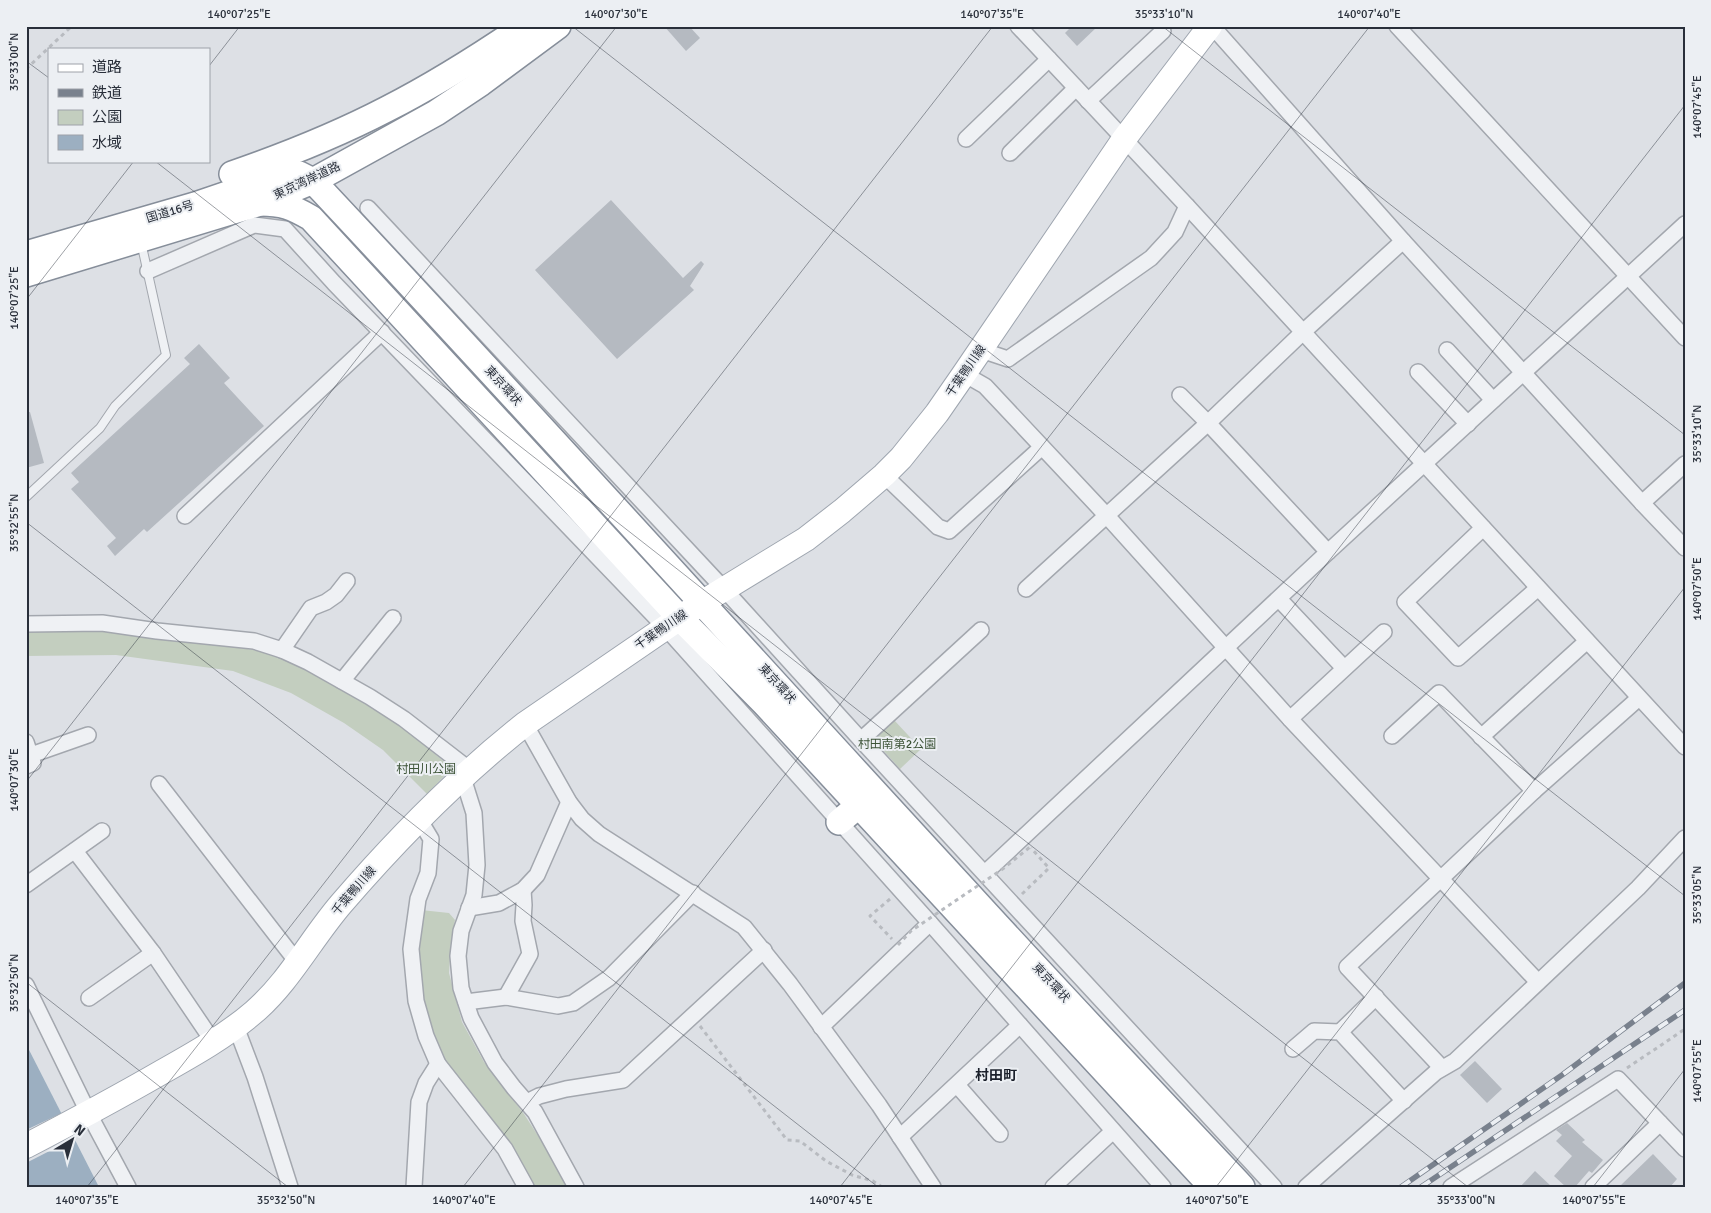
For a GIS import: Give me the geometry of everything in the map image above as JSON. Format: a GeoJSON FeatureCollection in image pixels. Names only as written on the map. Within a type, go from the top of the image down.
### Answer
{"type":"FeatureCollection","features":[{"type":"Feature","properties":{"kind":"highway"},"geometry":{"type":"LineString","coordinates":[[26,237],[205,184],[316,142],[386,109],[450,74],[524,26]]}},
{"type":"Feature","properties":{"kind":"highway","name":"東京湾岸道路"},"geometry":{"type":"LineString","coordinates":[[26,274],[260,203],[307,181],[436,113],[481,83],[558,26]]}},
{"type":"Feature","properties":{"kind":"highway"},"geometry":{"type":"LineString","coordinates":[[307,181],[305,161],[309,150],[316,142]]}},
{"type":"Feature","properties":{"kind":"highway","name":"国道16号"},"geometry":{"type":"LineString","coordinates":[[26,254],[195,205],[286,174],[299,174],[307,181]]}},
{"type":"Feature","properties":{"kind":"highway","name":"東京環状"},"geometry":{"type":"LineString","coordinates":[[307,181],[305,192],[312,202],[394,290],[443,360]]}},
{"type":"Feature","properties":{"kind":"highway","name":"東京環状"},"geometry":{"type":"LineString","coordinates":[[307,181],[440,316],[966,892],[1242,1187]]}},
{"type":"Feature","properties":{"kind":"highway","name":"東京環状"},"geometry":{"type":"LineString","coordinates":[[260,203],[278,203],[292,207],[311,218],[443,360],[673,623],[765,704],[1212,1187]]}},
{"type":"Feature","properties":{"kind":"highway"},"geometry":{"type":"LineString","coordinates":[[839,822],[859,805]]}},
{"type":"Feature","properties":{"kind":"main road","name":"千葉鴨川線"},"geometry":{"type":"LineString","coordinates":[[26,1146],[87,1115],[214,1043],[236,1027],[273,994],[340,904],[419,819],[497,746],[525,724],[702,602],[806,538],[842,511],[884,475],[901,458],[937,413],[1124,139],[1211,26]]}},
{"type":"Feature","properties":{"kind":"street"},"geometry":{"type":"LineString","coordinates":[[1018,26],[1187,206],[1685,747]]}},
{"type":"Feature","properties":{"kind":"street"},"geometry":{"type":"LineString","coordinates":[[1211,26],[1402,241],[1685,548]]}},
{"type":"Feature","properties":{"kind":"street"},"geometry":{"type":"LineString","coordinates":[[1397,26],[1685,338]]}},
{"type":"Feature","properties":{"kind":"street"},"geometry":{"type":"LineString","coordinates":[[1088,101],[1162,31]]}},
{"type":"Feature","properties":{"kind":"street"},"geometry":{"type":"LineString","coordinates":[[966,139],[1049,59]]}},
{"type":"Feature","properties":{"kind":"street"},"geometry":{"type":"LineString","coordinates":[[1010,153],[1076,88]]}},
{"type":"Feature","properties":{"kind":"street"},"geometry":{"type":"LineString","coordinates":[[980,350],[1008,359],[1151,258],[1175,232],[1187,206]]}},
{"type":"Feature","properties":{"kind":"street"},"geometry":{"type":"LineString","coordinates":[[368,208],[684,545],[861,740],[1274,1187]]}},
{"type":"Feature","properties":{"kind":"street"},"geometry":{"type":"LineString","coordinates":[[985,873],[1280,599],[1328,552],[1685,224]]}},
{"type":"Feature","properties":{"kind":"street"},"geometry":{"type":"LineString","coordinates":[[148,271],[254,225],[285,229],[631,591],[673,623],[839,822],[1162,1187]]}},
{"type":"Feature","properties":{"kind":"street"},"geometry":{"type":"LineString","coordinates":[[1026,589],[1208,423],[1402,241]]}},
{"type":"Feature","properties":{"kind":"street"},"geometry":{"type":"LineString","coordinates":[[185,516],[382,332]]}},
{"type":"Feature","properties":{"kind":"street"},"geometry":{"type":"LineString","coordinates":[[1447,350],[1493,400]]}},
{"type":"Feature","properties":{"kind":"street"},"geometry":{"type":"LineString","coordinates":[[1418,372],[1468,424]]}},
{"type":"Feature","properties":{"kind":"street"},"geometry":{"type":"LineString","coordinates":[[964,374],[986,386],[1290,719],[1538,982]]}},
{"type":"Feature","properties":{"kind":"street"},"geometry":{"type":"LineString","coordinates":[[1180,395],[1328,552]]}},
{"type":"Feature","properties":{"kind":"street"},"geometry":{"type":"LineString","coordinates":[[884,475],[938,527],[950,532],[1042,448]]}},
{"type":"Feature","properties":{"kind":"street"},"geometry":{"type":"LineString","coordinates":[[1642,503],[1685,464]]}},
{"type":"Feature","properties":{"kind":"street"},"geometry":{"type":"LineString","coordinates":[[1484,528],[1405,602],[1458,658],[1538,588]]}},
{"type":"Feature","properties":{"kind":"street"},"geometry":{"type":"LineString","coordinates":[[282,650],[311,608],[326,602],[336,595],[347,581]]}},
{"type":"Feature","properties":{"kind":"street"},"geometry":{"type":"LineString","coordinates":[[1280,599],[1344,668]]}},
{"type":"Feature","properties":{"kind":"street"},"geometry":{"type":"LineString","coordinates":[[342,681],[393,618]]}},
{"type":"Feature","properties":{"kind":"street"},"geometry":{"type":"LineString","coordinates":[[26,624],[102,623],[254,642],[282,650],[342,681],[404,719],[467,774],[474,813],[477,865],[474,895],[461,931],[458,956],[461,988],[470,1018],[495,1063],[536,1112],[576,1187]]}},
{"type":"Feature","properties":{"kind":"street"},"geometry":{"type":"LineString","coordinates":[[861,740],[981,630]]}},
{"type":"Feature","properties":{"kind":"street"},"geometry":{"type":"LineString","coordinates":[[1290,719],[1384,632]]}},
{"type":"Feature","properties":{"kind":"street"},"geometry":{"type":"LineString","coordinates":[[1481,737],[1587,641]]}},
{"type":"Feature","properties":{"kind":"street"},"geometry":{"type":"LineString","coordinates":[[1392,736],[1439,693],[1534,792]]}},
{"type":"Feature","properties":{"kind":"street"},"geometry":{"type":"LineString","coordinates":[[1442,1068],[1347,967],[1440,878],[1639,698]]}},
{"type":"Feature","properties":{"kind":"street"},"geometry":{"type":"LineString","coordinates":[[525,724],[569,802],[582,819],[599,834],[744,927],[764,950],[822,1027],[879,1106],[932,1187]]}},
{"type":"Feature","properties":{"kind":"street"},"geometry":{"type":"LineString","coordinates":[[28,754],[88,735]]}},
{"type":"Feature","properties":{"kind":"street"},"geometry":{"type":"LineString","coordinates":[[159,784],[297,962]]}},
{"type":"Feature","properties":{"kind":"street"},"geometry":{"type":"LineString","coordinates":[[469,908],[499,903],[523,890],[537,875],[569,802]]}},
{"type":"Feature","properties":{"kind":"street"},"geometry":{"type":"LineString","coordinates":[[419,819],[431,839],[428,873],[418,899],[411,949],[416,1001],[426,1036],[438,1064],[504,1149],[526,1187]]}},
{"type":"Feature","properties":{"kind":"street"},"geometry":{"type":"LineString","coordinates":[[26,885],[102,831]]}},
{"type":"Feature","properties":{"kind":"street"},"geometry":{"type":"LineString","coordinates":[[1306,1187],[1436,1072],[1455,1061],[1638,888],[1685,838]]}},
{"type":"Feature","properties":{"kind":"street"},"geometry":{"type":"LineString","coordinates":[[75,851],[153,953],[214,1043]]}},
{"type":"Feature","properties":{"kind":"street"},"geometry":{"type":"LineString","coordinates":[[506,997],[530,954],[523,921],[523,890]]}},
{"type":"Feature","properties":{"kind":"street"},"geometry":{"type":"LineString","coordinates":[[466,1002],[506,997],[558,1006],[574,1003],[609,978],[693,893]]}},
{"type":"Feature","properties":{"kind":"street"},"geometry":{"type":"LineString","coordinates":[[822,1027],[930,923]]}},
{"type":"Feature","properties":{"kind":"street"},"geometry":{"type":"LineString","coordinates":[[527,1102],[539,1096],[566,1089],[622,1080],[764,950]]}},
{"type":"Feature","properties":{"kind":"street"},"geometry":{"type":"LineString","coordinates":[[89,998],[153,953]]}},
{"type":"Feature","properties":{"kind":"street"},"geometry":{"type":"LineString","coordinates":[[26,985],[87,1115],[128,1187]]}},
{"type":"Feature","properties":{"kind":"street"},"geometry":{"type":"LineString","coordinates":[[1340,1032],[1376,997]]}},
{"type":"Feature","properties":{"kind":"street"},"geometry":{"type":"LineString","coordinates":[[900,1137],[1020,1025]]}},
{"type":"Feature","properties":{"kind":"street"},"geometry":{"type":"LineString","coordinates":[[236,1027],[290,1187]]}},
{"type":"Feature","properties":{"kind":"street"},"geometry":{"type":"LineString","coordinates":[[1294,1049],[1314,1031],[1340,1032],[1404,1101]]}},
{"type":"Feature","properties":{"kind":"street"},"geometry":{"type":"LineString","coordinates":[[414,1187],[419,1102],[426,1083],[438,1064]]}},
{"type":"Feature","properties":{"kind":"street"},"geometry":{"type":"LineString","coordinates":[[1451,1187],[1618,1079],[1685,1149]]}},
{"type":"Feature","properties":{"kind":"street"},"geometry":{"type":"LineString","coordinates":[[957,1085],[1000,1134]]}},
{"type":"Feature","properties":{"kind":"street"},"geometry":{"type":"LineString","coordinates":[[1594,1186],[1660,1123]]}},
{"type":"Feature","properties":{"kind":"street"},"geometry":{"type":"LineString","coordinates":[[1053,1187],[1113,1131]]}},
{"type":"Feature","properties":{"kind":"lane"},"geometry":{"type":"LineString","coordinates":[[26,497],[100,428],[114,406],[166,355],[141,240]]}},
{"type":"Feature","properties":{"kind":"path"},"geometry":{"type":"LineString","coordinates":[[48,48],[72,26]]}},
{"type":"Feature","properties":{"kind":"path"},"geometry":{"type":"LineString","coordinates":[[26,69],[48,48]]}},
{"type":"Feature","properties":{"kind":"path"},"geometry":{"type":"LineString","coordinates":[[895,904],[890,898],[870,916],[898,944],[911,931],[1004,868],[1030,847],[1049,868],[1022,894],[1015,887]]}},
{"type":"Feature","properties":{"kind":"path"},"geometry":{"type":"LineString","coordinates":[[692,1016],[787,1140],[800,1142],[826,1161],[852,1175],[873,1181],[882,1187]]}},
{"type":"Feature","properties":{"kind":"path"},"geometry":{"type":"LineString","coordinates":[[1618,1079],[1622,1072],[1685,1029]]}},
{"type":"Feature","properties":{"kind":"green space","name":"村田川公園"},"geometry":{"type":"Polygon","coordinates":[[[110,630],[268,652],[297,662],[344,687],[392,719],[452,768],[427,794],[383,750],[344,723],[291,693],[233,671],[116,655],[26,656],[26,632],[110,630]]]}},
{"type":"Feature","properties":{"kind":"green space","name":"村田南第2公園"},"geometry":{"type":"Polygon","coordinates":[[[894,720],[921,749],[900,769],[873,739],[894,720]]]}},
{"type":"Feature","properties":{"kind":"green space"},"geometry":{"type":"Polygon","coordinates":[[[421,910],[449,913],[455,920],[449,973],[462,1022],[484,1062],[524,1114],[544,1145],[567,1187],[529,1187],[437,1056],[423,1013],[414,956],[421,910]]]}},
{"type":"Feature","properties":{"kind":"water"},"geometry":{"type":"Polygon","coordinates":[[[26,1044],[99,1187],[26,1187],[26,1044]]]}},
{"type":"Feature","properties":{"kind":"pier"},"geometry":{"type":"Polygon","coordinates":[[[64,1112],[77,1137],[26,1163],[26,1130],[64,1112]]]}},
{"type":"Feature","properties":{"kind":"building"},"geometry":{"type":"Polygon","coordinates":[[[664,26],[689,26],[700,38],[686,51],[664,26]]]}},
{"type":"Feature","properties":{"kind":"building"},"geometry":{"type":"Polygon","coordinates":[[[1072,26],[1098,26],[1077,46],[1065,33],[1072,26]]]}},
{"type":"Feature","properties":{"kind":"building"},"geometry":{"type":"Polygon","coordinates":[[[611,200],[683,278],[701,261],[704,264],[690,286],[694,290],[617,359],[535,270],[611,200]]]}},
{"type":"Feature","properties":{"kind":"building"},"geometry":{"type":"Polygon","coordinates":[[[199,344],[230,378],[224,383],[264,426],[147,532],[144,529],[115,556],[107,546],[116,538],[71,489],[79,482],[71,473],[190,364],[184,358],[199,344]]]}},
{"type":"Feature","properties":{"kind":"building"},"geometry":{"type":"Polygon","coordinates":[[[26,412],[30,412],[44,463],[26,468],[26,412]]]}},
{"type":"Feature","properties":{"kind":"building"},"geometry":{"type":"Polygon","coordinates":[[[1475,1061],[1502,1089],[1487,1103],[1460,1075],[1475,1061]]]}},
{"type":"Feature","properties":{"kind":"building"},"geometry":{"type":"Polygon","coordinates":[[[1567,1123],[1585,1140],[1582,1142],[1603,1160],[1592,1173],[1589,1171],[1575,1187],[1566,1187],[1554,1176],[1572,1156],[1556,1141],[1562,1135],[1556,1130],[1567,1123]]]}},
{"type":"Feature","properties":{"kind":"building"},"geometry":{"type":"Polygon","coordinates":[[[1653,1154],[1677,1179],[1670,1187],[1619,1187],[1653,1154]]]}},
{"type":"Feature","properties":{"kind":"building"},"geometry":{"type":"Polygon","coordinates":[[[1535,1171],[1552,1187],[1520,1187],[1535,1171]]]}},
{"type":"Feature","properties":{"kind":"railway"},"geometry":{"type":"LineString","coordinates":[[1401,1187],[1562,1075],[1685,983]]}},
{"type":"Feature","properties":{"kind":"railway"},"geometry":{"type":"LineString","coordinates":[[1421,1187],[1685,1010]]}},
{"type":"Feature","properties":{"kind":"district","name":"村田町"},"geometry":{"type":"Point","coordinates":[996,1075]}}]}
